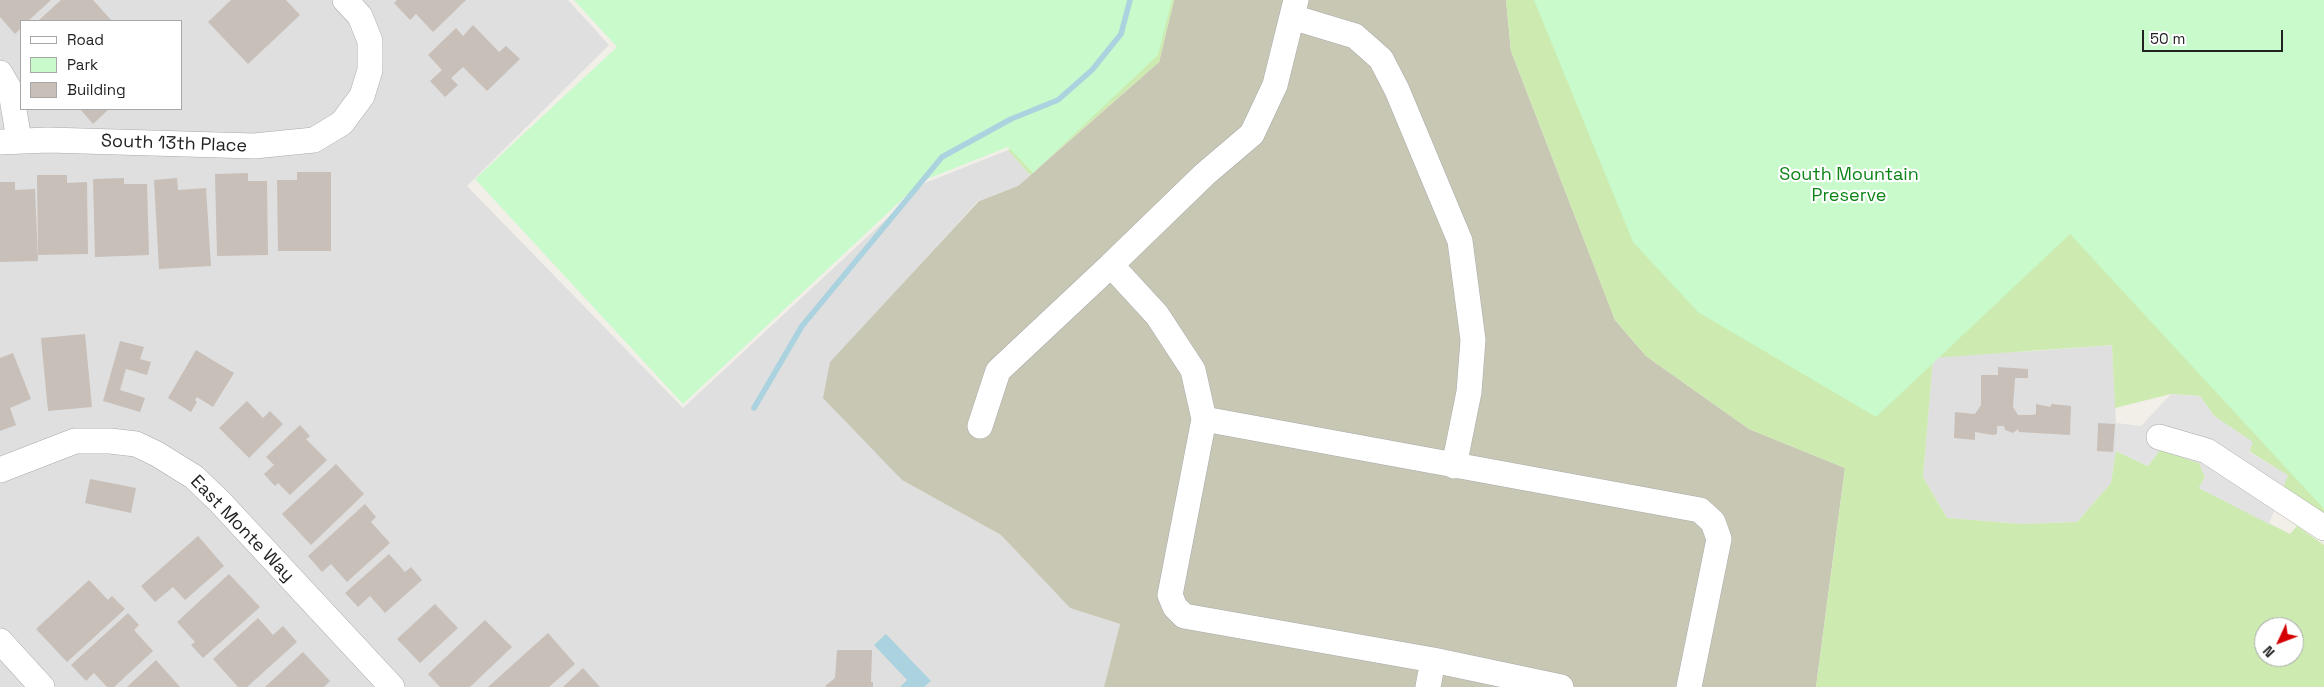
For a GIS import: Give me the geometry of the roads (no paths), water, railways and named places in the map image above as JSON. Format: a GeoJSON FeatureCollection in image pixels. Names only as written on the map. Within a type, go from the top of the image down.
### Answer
{"type":"FeatureCollection","features":[{"type":"Feature","properties":{"kind":"street","name":"South 13th Place"},"geometry":{"type":"LineString","coordinates":[[10,141],[254,146],[314,140],[342,123],[362,96],[370,70],[370,41],[360,16],[346,0]]}},
{"type":"Feature","properties":{"kind":"street"},"geometry":{"type":"LineString","coordinates":[[980,426],[998,371],[1112,266],[1205,174],[1252,134],[1275,85],[1294,8],[1355,36],[1381,59],[1397,90],[1460,240],[1473,340],[1469,392],[1454,466]]}},
{"type":"Feature","properties":{"kind":"street"},"geometry":{"type":"LineString","coordinates":[[0,73],[11,92],[10,141]]}},
{"type":"Feature","properties":{"kind":"street"},"geometry":{"type":"LineString","coordinates":[[1112,266],[1157,314],[1193,370],[1204,419],[1170,595],[1175,607],[1184,616],[1433,660],[1561,687]]}},
{"type":"Feature","properties":{"kind":"street"},"geometry":{"type":"LineString","coordinates":[[1204,419],[1700,510],[1713,522],[1719,539],[1689,687]]}},
{"type":"Feature","properties":{"kind":"street"},"geometry":{"type":"LineString","coordinates":[[2159,437],[2207,451],[2324,528]]}},
{"type":"Feature","properties":{"kind":"street","name":"East Monte Way"},"geometry":{"type":"LineString","coordinates":[[0,470],[75,441],[110,441],[136,444],[157,454],[194,477],[220,502],[392,687]]}},
{"type":"Feature","properties":{"kind":"street"},"geometry":{"type":"LineString","coordinates":[[0,641],[42,687]]}},
{"type":"Feature","properties":{"kind":"street"},"geometry":{"type":"LineString","coordinates":[[1428,687],[1433,660]]}},
{"type":"Feature","properties":{"kind":"water"},"geometry":{"type":"Polygon","coordinates":[[[886,634],[931,681],[924,687],[900,687],[907,680],[874,645],[886,634]]]}},
{"type":"Feature","properties":{"kind":"waterway"},"geometry":{"type":"LineString","coordinates":[[754,408],[802,326],[942,157],[1011,119],[1058,100],[1092,70],[1121,34],[1130,0]]}},
{"type":"Feature","properties":{"kind":"park label","name":"South Mountain Preserve"},"geometry":{"type":"Point","coordinates":[1849,185]}}]}
